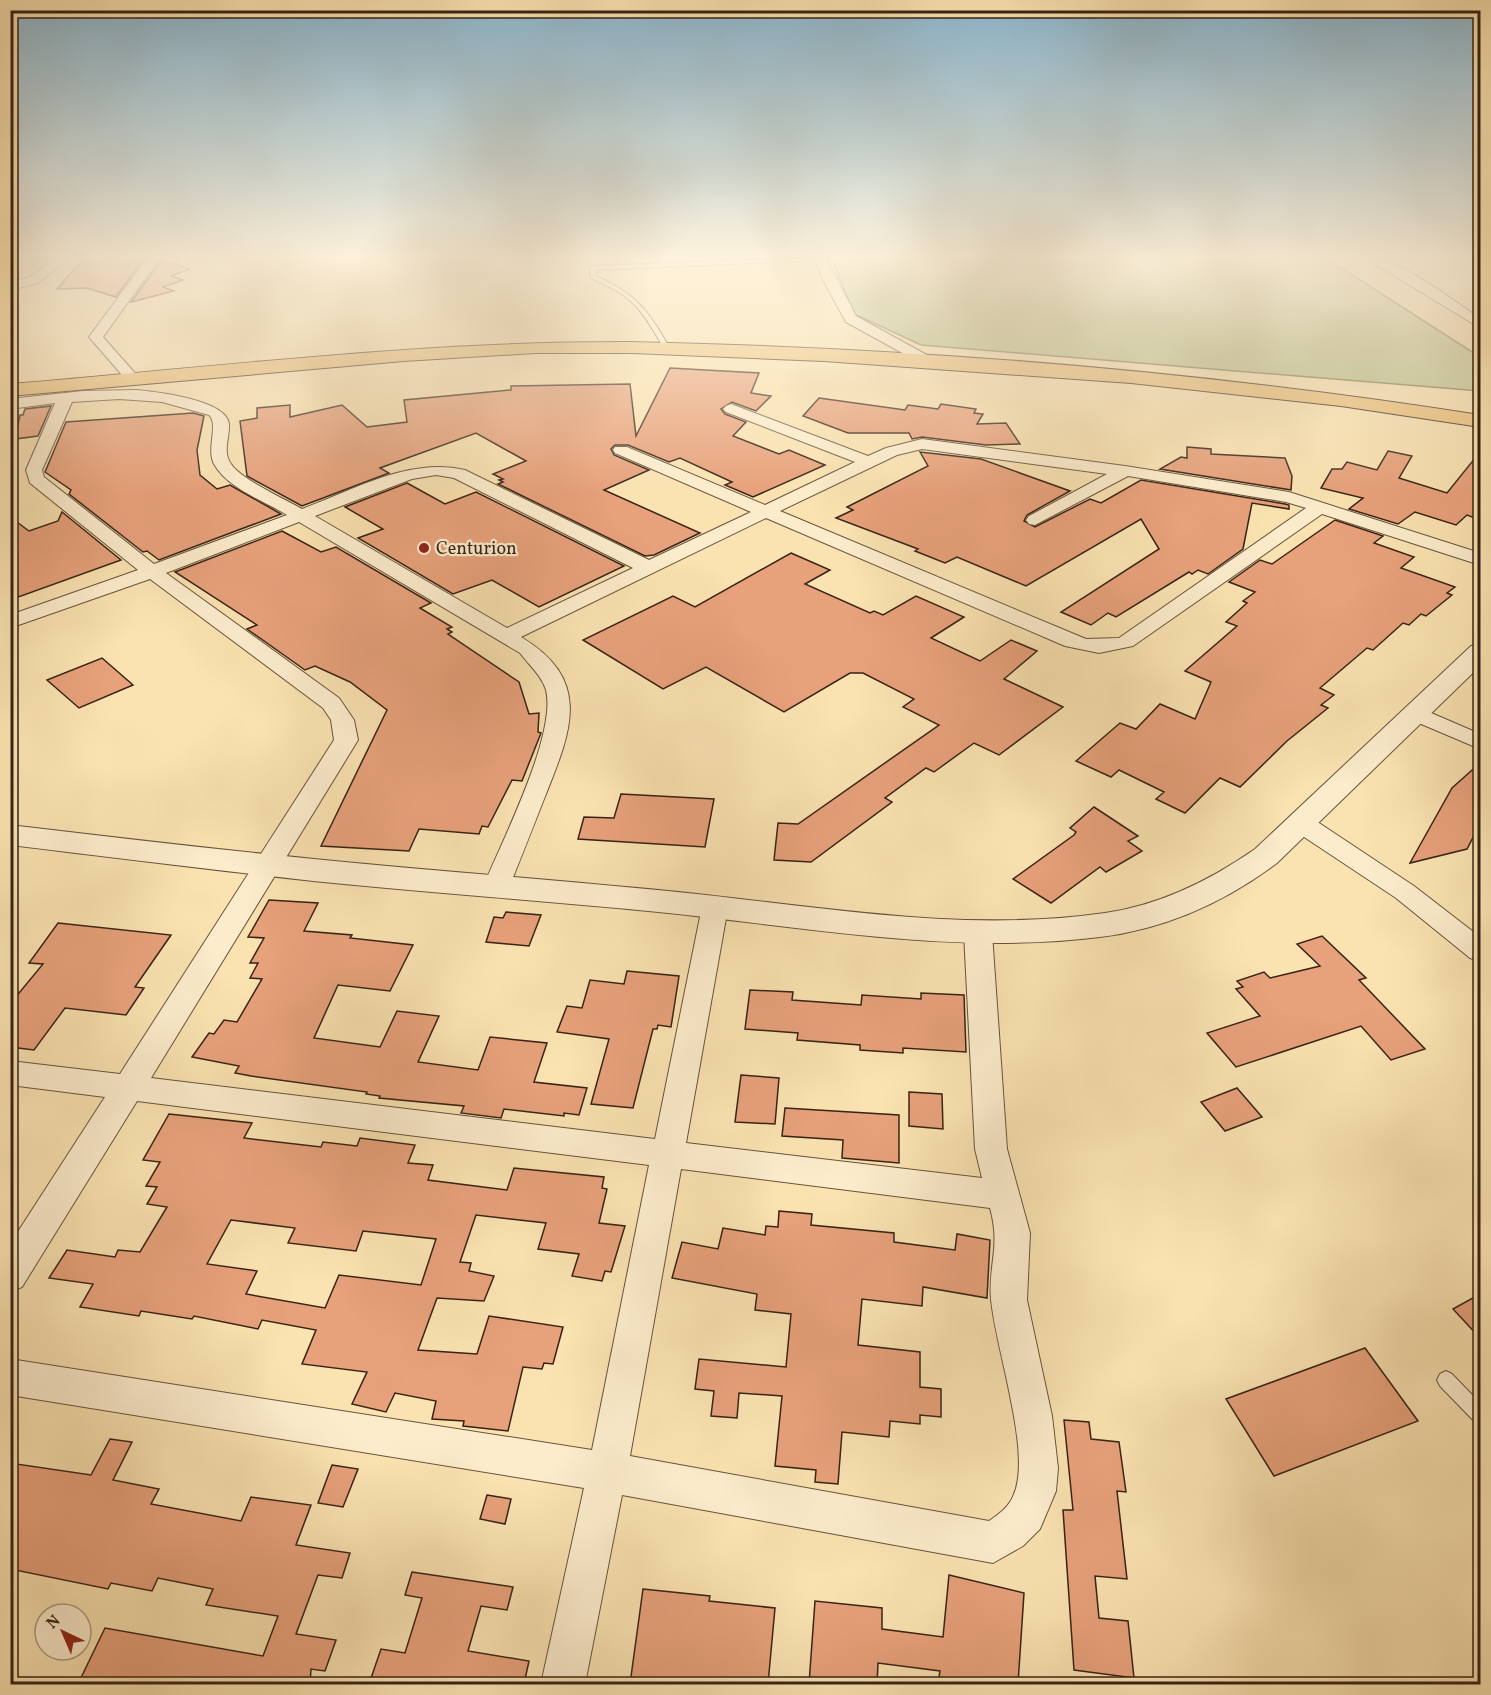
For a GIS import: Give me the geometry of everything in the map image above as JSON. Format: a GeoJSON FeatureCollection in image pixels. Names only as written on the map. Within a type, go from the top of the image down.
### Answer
{"type":"FeatureCollection","features":[{"type":"Feature","properties":{"kind":"highway"},"geometry":{"type":"LineString","coordinates":[[10,390],[491,350],[666,347],[1070,370],[1220,385],[1480,421]]}},
{"type":"Feature","properties":{"kind":"street"},"geometry":{"type":"LineString","coordinates":[[97,335],[96,337],[134,380]]}},
{"type":"Feature","properties":{"kind":"street"},"geometry":{"type":"LineString","coordinates":[[880,335],[929,362]]}},
{"type":"Feature","properties":{"kind":"street"},"geometry":{"type":"LineString","coordinates":[[10,404],[65,399],[154,396],[214,412],[221,416],[223,421],[216,447],[222,466],[230,474],[527,649],[545,669],[557,690],[559,706],[556,739],[497,885]]}},
{"type":"Feature","properties":{"kind":"street"},"geometry":{"type":"LineString","coordinates":[[10,1276],[346,740],[343,720],[331,703],[152,572],[36,479],[34,470],[65,399]]}},
{"type":"Feature","properties":{"kind":"street"},"geometry":{"type":"LineString","coordinates":[[731,409],[869,462]]}},
{"type":"Feature","properties":{"kind":"street"},"geometry":{"type":"LineString","coordinates":[[506,636],[769,512],[892,451],[922,444],[1125,471],[1289,497],[1480,559]]}},
{"type":"Feature","properties":{"kind":"street"},"geometry":{"type":"LineString","coordinates":[[621,450],[1072,642],[1111,648],[1126,642],[1321,506]]}},
{"type":"Feature","properties":{"kind":"street"},"geometry":{"type":"LineString","coordinates":[[10,622],[152,572],[408,475],[436,470],[449,471],[649,568]]}},
{"type":"Feature","properties":{"kind":"street"},"geometry":{"type":"LineString","coordinates":[[1035,520],[1125,471]]}},
{"type":"Feature","properties":{"kind":"street"},"geometry":{"type":"LineString","coordinates":[[10,836],[267,865],[497,885],[941,932],[1059,930],[1105,925],[1153,914],[1195,899],[1236,879],[1300,824],[1480,652]]}},
{"type":"Feature","properties":{"kind":"street"},"geometry":{"type":"LineString","coordinates":[[1415,713],[1480,742]]}},
{"type":"Feature","properties":{"kind":"street"},"geometry":{"type":"LineString","coordinates":[[1300,824],[1405,892],[1480,951]]}},
{"type":"Feature","properties":{"kind":"street"},"geometry":{"type":"LineString","coordinates":[[563,1684],[607,1472],[715,907]]}},
{"type":"Feature","properties":{"kind":"street"},"geometry":{"type":"LineString","coordinates":[[10,1377],[607,1472],[993,1542],[1016,1528],[1031,1507],[1037,1476],[1033,1412],[1009,1299],[1014,1235],[1001,1194],[991,1149],[978,933]]}},
{"type":"Feature","properties":{"kind":"street"},"geometry":{"type":"LineString","coordinates":[[10,1073],[666,1155],[1001,1194]]}},
{"type":"Feature","properties":{"kind":"lane"},"geometry":{"type":"LineString","coordinates":[[659,335],[666,347]]}},
{"type":"Feature","properties":{"kind":"lane"},"geometry":{"type":"LineString","coordinates":[[1446,1380],[1480,1415]]}},
{"type":"Feature","properties":{"kind":"green space"},"geometry":{"type":"Polygon","coordinates":[[[900,335],[1446,335],[1480,357],[1480,391],[921,345],[900,335]]]}},
{"type":"Feature","properties":{"kind":"building"},"geometry":{"type":"Polygon","coordinates":[[[670,368],[759,373],[751,393],[771,396],[756,411],[732,402],[721,409],[725,414],[746,422],[733,436],[779,454],[789,450],[825,465],[753,497],[725,485],[732,482],[680,458],[669,462],[628,445],[615,445],[611,449],[614,455],[649,470],[604,490],[700,533],[654,555],[645,556],[498,484],[503,482],[499,480],[503,479],[493,474],[526,461],[476,433],[380,468],[389,473],[302,506],[247,476],[240,421],[257,418],[257,408],[290,405],[290,417],[342,405],[367,427],[407,422],[404,400],[511,390],[511,386],[630,384],[636,436],[670,368]]]}},
{"type":"Feature","properties":{"kind":"building"},"geometry":{"type":"Polygon","coordinates":[[[819,398],[905,410],[908,405],[938,409],[941,404],[976,409],[974,413],[983,414],[977,424],[1006,423],[1020,444],[986,445],[922,437],[912,439],[909,433],[848,433],[803,416],[819,398]]]}},
{"type":"Feature","properties":{"kind":"building"},"geometry":{"type":"Polygon","coordinates":[[[51,406],[38,436],[15,439],[20,415],[23,415],[25,409],[51,406]]]}},
{"type":"Feature","properties":{"kind":"building"},"geometry":{"type":"Polygon","coordinates":[[[193,413],[204,416],[197,450],[200,475],[217,489],[230,485],[281,514],[159,560],[147,551],[143,552],[69,494],[71,490],[45,472],[66,422],[193,413]]]}},
{"type":"Feature","properties":{"kind":"building"},"geometry":{"type":"Polygon","coordinates":[[[1187,447],[1211,449],[1211,454],[1285,458],[1292,476],[1291,490],[1160,469],[1181,457],[1187,458],[1187,447]]]}},
{"type":"Feature","properties":{"kind":"building"},"geometry":{"type":"Polygon","coordinates":[[[1388,451],[1412,456],[1399,478],[1447,493],[1480,452],[1480,520],[1467,515],[1456,525],[1415,512],[1398,524],[1349,509],[1363,498],[1321,488],[1332,469],[1342,469],[1347,462],[1377,470],[1388,451]]]}},
{"type":"Feature","properties":{"kind":"building"},"geometry":{"type":"Polygon","coordinates":[[[920,452],[981,459],[1070,491],[1027,515],[1024,521],[1035,527],[1090,499],[1101,503],[1141,480],[1285,504],[1289,505],[1289,509],[1252,503],[1243,549],[1208,574],[1198,570],[1192,574],[1189,572],[1116,617],[1108,613],[1091,625],[1061,612],[1159,549],[1141,519],[1026,586],[957,557],[945,563],[915,551],[918,549],[836,518],[853,510],[847,507],[928,466],[920,452]]]}},
{"type":"Feature","properties":{"kind":"building"},"geometry":{"type":"Polygon","coordinates":[[[407,483],[445,504],[476,492],[624,566],[539,607],[492,580],[453,594],[358,538],[383,529],[345,507],[407,483]]]}},
{"type":"Feature","properties":{"kind":"building"},"geometry":{"type":"Polygon","coordinates":[[[62,512],[121,560],[10,600],[10,517],[29,531],[58,521],[62,512]]]}},
{"type":"Feature","properties":{"kind":"building"},"geometry":{"type":"Polygon","coordinates":[[[1335,520],[1383,536],[1374,543],[1414,557],[1401,568],[1455,587],[1447,593],[1452,595],[1426,616],[1421,614],[1409,625],[1403,623],[1373,650],[1367,648],[1320,688],[1334,695],[1321,705],[1328,708],[1287,741],[1240,787],[1220,778],[1185,813],[1156,799],[1164,792],[1119,770],[1111,777],[1076,761],[1120,723],[1136,729],[1160,704],[1195,719],[1211,682],[1185,671],[1237,626],[1226,622],[1247,603],[1243,601],[1255,592],[1229,582],[1260,560],[1272,564],[1335,520]]]}},
{"type":"Feature","properties":{"kind":"building"},"geometry":{"type":"Polygon","coordinates":[[[282,531],[321,552],[336,547],[431,603],[420,608],[452,627],[447,629],[452,632],[448,634],[519,682],[529,714],[539,713],[538,732],[541,733],[522,781],[512,780],[488,827],[482,826],[479,834],[419,829],[409,851],[321,846],[387,710],[350,682],[315,666],[305,670],[247,629],[257,625],[175,572],[282,531]]]}},
{"type":"Feature","properties":{"kind":"building"},"geometry":{"type":"Polygon","coordinates":[[[791,553],[830,570],[805,584],[870,613],[874,611],[883,615],[916,596],[964,617],[931,638],[980,661],[1011,640],[1037,651],[1004,679],[1063,707],[999,755],[974,743],[934,772],[926,768],[885,798],[892,802],[811,862],[774,860],[778,823],[798,824],[939,725],[903,707],[914,699],[863,673],[850,673],[784,712],[706,667],[663,689],[583,640],[673,596],[695,607],[791,553]]]}},
{"type":"Feature","properties":{"kind":"building"},"geometry":{"type":"Polygon","coordinates":[[[102,658],[133,685],[79,708],[47,680],[102,658]]]}},
{"type":"Feature","properties":{"kind":"building"},"geometry":{"type":"Polygon","coordinates":[[[1480,763],[1480,824],[1467,849],[1410,863],[1452,788],[1480,763]]]}},
{"type":"Feature","properties":{"kind":"building"},"geometry":{"type":"Polygon","coordinates":[[[621,794],[714,799],[705,847],[578,839],[584,817],[614,818],[621,794]]]}},
{"type":"Feature","properties":{"kind":"building"},"geometry":{"type":"Polygon","coordinates":[[[1094,807],[1138,836],[1128,841],[1142,851],[1106,872],[1100,867],[1051,903],[1013,879],[1074,835],[1076,832],[1070,828],[1094,807]]]}},
{"type":"Feature","properties":{"kind":"building"},"geometry":{"type":"Polygon","coordinates":[[[269,900],[318,903],[304,931],[352,935],[350,938],[413,945],[390,991],[338,985],[314,1038],[380,1047],[397,1011],[439,1016],[418,1062],[478,1070],[490,1037],[547,1043],[534,1082],[587,1088],[579,1115],[564,1113],[564,1116],[504,1109],[501,1118],[461,1113],[464,1106],[379,1098],[380,1096],[366,1094],[367,1092],[251,1076],[235,1073],[239,1066],[192,1057],[209,1033],[214,1034],[224,1020],[237,1022],[262,979],[250,978],[258,963],[250,963],[264,938],[248,937],[269,900]]]}},
{"type":"Feature","properties":{"kind":"building"},"geometry":{"type":"Polygon","coordinates":[[[506,912],[541,915],[529,946],[486,942],[494,917],[503,918],[506,912]]]}},
{"type":"Feature","properties":{"kind":"building"},"geometry":{"type":"Polygon","coordinates":[[[58,923],[171,935],[135,987],[144,988],[126,1015],[65,1008],[34,1050],[10,1047],[10,1004],[43,964],[29,963],[58,923]]]}},
{"type":"Feature","properties":{"kind":"building"},"geometry":{"type":"Polygon","coordinates":[[[1322,936],[1366,978],[1359,980],[1425,1049],[1391,1060],[1361,1026],[1236,1067],[1207,1033],[1260,1016],[1236,989],[1243,987],[1237,981],[1264,972],[1270,978],[1320,966],[1297,944],[1322,936]]]}},
{"type":"Feature","properties":{"kind":"building"},"geometry":{"type":"Polygon","coordinates":[[[627,971],[679,976],[671,1027],[658,1025],[657,1029],[653,1029],[633,1108],[591,1104],[609,1039],[557,1032],[567,1006],[582,1008],[590,980],[624,984],[627,971]]]}},
{"type":"Feature","properties":{"kind":"building"},"geometry":{"type":"Polygon","coordinates":[[[750,990],[793,992],[792,1000],[861,1005],[862,995],[921,999],[921,993],[964,995],[966,1052],[903,1048],[903,1053],[860,1050],[860,1045],[797,1040],[798,1033],[745,1029],[750,990]]]}},
{"type":"Feature","properties":{"kind":"building"},"geometry":{"type":"Polygon","coordinates":[[[741,1075],[779,1078],[775,1124],[735,1122],[741,1075]]]}},
{"type":"Feature","properties":{"kind":"building"},"geometry":{"type":"Polygon","coordinates":[[[1237,1088],[1262,1117],[1225,1131],[1201,1102],[1237,1088]]]}},
{"type":"Feature","properties":{"kind":"building"},"geometry":{"type":"Polygon","coordinates":[[[909,1092],[942,1094],[943,1129],[909,1126],[909,1092]]]}},
{"type":"Feature","properties":{"kind":"building"},"geometry":{"type":"Polygon","coordinates":[[[785,1108],[899,1115],[899,1163],[842,1158],[843,1140],[782,1136],[785,1108]]]}},
{"type":"Feature","properties":{"kind":"building"},"geometry":{"type":"Polygon","coordinates":[[[169,1114],[252,1123],[244,1138],[321,1147],[323,1142],[357,1146],[360,1138],[415,1145],[408,1163],[433,1165],[428,1180],[507,1190],[514,1168],[604,1177],[602,1188],[607,1189],[599,1223],[625,1226],[611,1272],[605,1271],[602,1281],[572,1276],[579,1254],[538,1249],[546,1223],[476,1215],[460,1262],[471,1263],[469,1271],[494,1276],[484,1301],[437,1298],[418,1350],[477,1354],[489,1316],[563,1327],[553,1364],[544,1363],[542,1369],[523,1367],[508,1431],[463,1426],[464,1421],[432,1419],[436,1401],[395,1393],[386,1412],[352,1404],[367,1372],[302,1364],[316,1330],[262,1320],[258,1329],[194,1316],[192,1319],[141,1311],[139,1316],[80,1307],[93,1284],[49,1278],[67,1250],[115,1257],[118,1250],[140,1252],[167,1207],[147,1204],[157,1187],[146,1186],[160,1162],[143,1160],[169,1114]],[[231,1220],[207,1264],[257,1271],[246,1294],[325,1308],[339,1275],[421,1285],[436,1239],[363,1231],[356,1251],[288,1243],[295,1228],[231,1220]]]}},
{"type":"Feature","properties":{"kind":"building"},"geometry":{"type":"Polygon","coordinates":[[[779,1211],[812,1214],[811,1225],[894,1233],[894,1242],[955,1250],[957,1234],[990,1240],[987,1298],[923,1287],[922,1306],[862,1299],[858,1345],[920,1352],[920,1387],[941,1389],[941,1417],[920,1415],[920,1424],[890,1421],[889,1437],[842,1432],[838,1484],[815,1482],[816,1470],[775,1466],[782,1396],[739,1393],[737,1418],[711,1416],[714,1391],[695,1389],[699,1359],[786,1367],[791,1314],[755,1310],[757,1294],[672,1278],[682,1242],[718,1249],[723,1228],[765,1235],[766,1226],[778,1227],[779,1211]]]}},
{"type":"Feature","properties":{"kind":"building"},"geometry":{"type":"Polygon","coordinates":[[[1480,1294],[1480,1338],[1453,1309],[1480,1294]]]}},
{"type":"Feature","properties":{"kind":"building"},"geometry":{"type":"Polygon","coordinates":[[[1365,1348],[1418,1421],[1274,1476],[1226,1399],[1365,1348]]]}},
{"type":"Feature","properties":{"kind":"building"},"geometry":{"type":"Polygon","coordinates":[[[1064,1420],[1089,1422],[1091,1439],[1119,1442],[1126,1492],[1117,1491],[1127,1579],[1095,1576],[1099,1618],[1128,1621],[1134,1678],[1074,1670],[1063,1510],[1073,1510],[1064,1420]]]}},
{"type":"Feature","properties":{"kind":"building"},"geometry":{"type":"Polygon","coordinates":[[[110,1439],[132,1442],[113,1480],[159,1489],[151,1504],[241,1521],[251,1497],[311,1505],[296,1545],[350,1553],[342,1578],[318,1575],[296,1634],[336,1640],[325,1671],[311,1669],[310,1684],[78,1684],[89,1662],[93,1662],[93,1653],[105,1628],[263,1656],[278,1616],[206,1605],[213,1589],[158,1578],[152,1591],[111,1583],[108,1589],[10,1569],[10,1463],[91,1475],[110,1439]]]}},
{"type":"Feature","properties":{"kind":"building"},"geometry":{"type":"Polygon","coordinates":[[[332,1465],[358,1469],[343,1507],[318,1503],[332,1465]]]}},
{"type":"Feature","properties":{"kind":"building"},"geometry":{"type":"Polygon","coordinates":[[[487,1495],[511,1499],[505,1524],[480,1519],[487,1495]]]}},
{"type":"Feature","properties":{"kind":"building"},"geometry":{"type":"Polygon","coordinates":[[[412,1572],[513,1587],[507,1610],[481,1606],[468,1651],[529,1661],[524,1684],[369,1684],[381,1649],[405,1653],[422,1598],[405,1595],[412,1572]]]}},
{"type":"Feature","properties":{"kind":"building"},"geometry":{"type":"Polygon","coordinates":[[[949,1575],[1024,1593],[1018,1684],[938,1684],[940,1671],[878,1663],[877,1684],[809,1684],[815,1601],[882,1608],[882,1629],[943,1637],[949,1575]]]}},
{"type":"Feature","properties":{"kind":"building"},"geometry":{"type":"Polygon","coordinates":[[[643,1589],[710,1596],[709,1601],[775,1608],[768,1684],[630,1684],[643,1589]]]}},
{"type":"Feature","properties":{"kind":"place","name":"Centurion"},"geometry":{"type":"Point","coordinates":[424,548]}}]}
